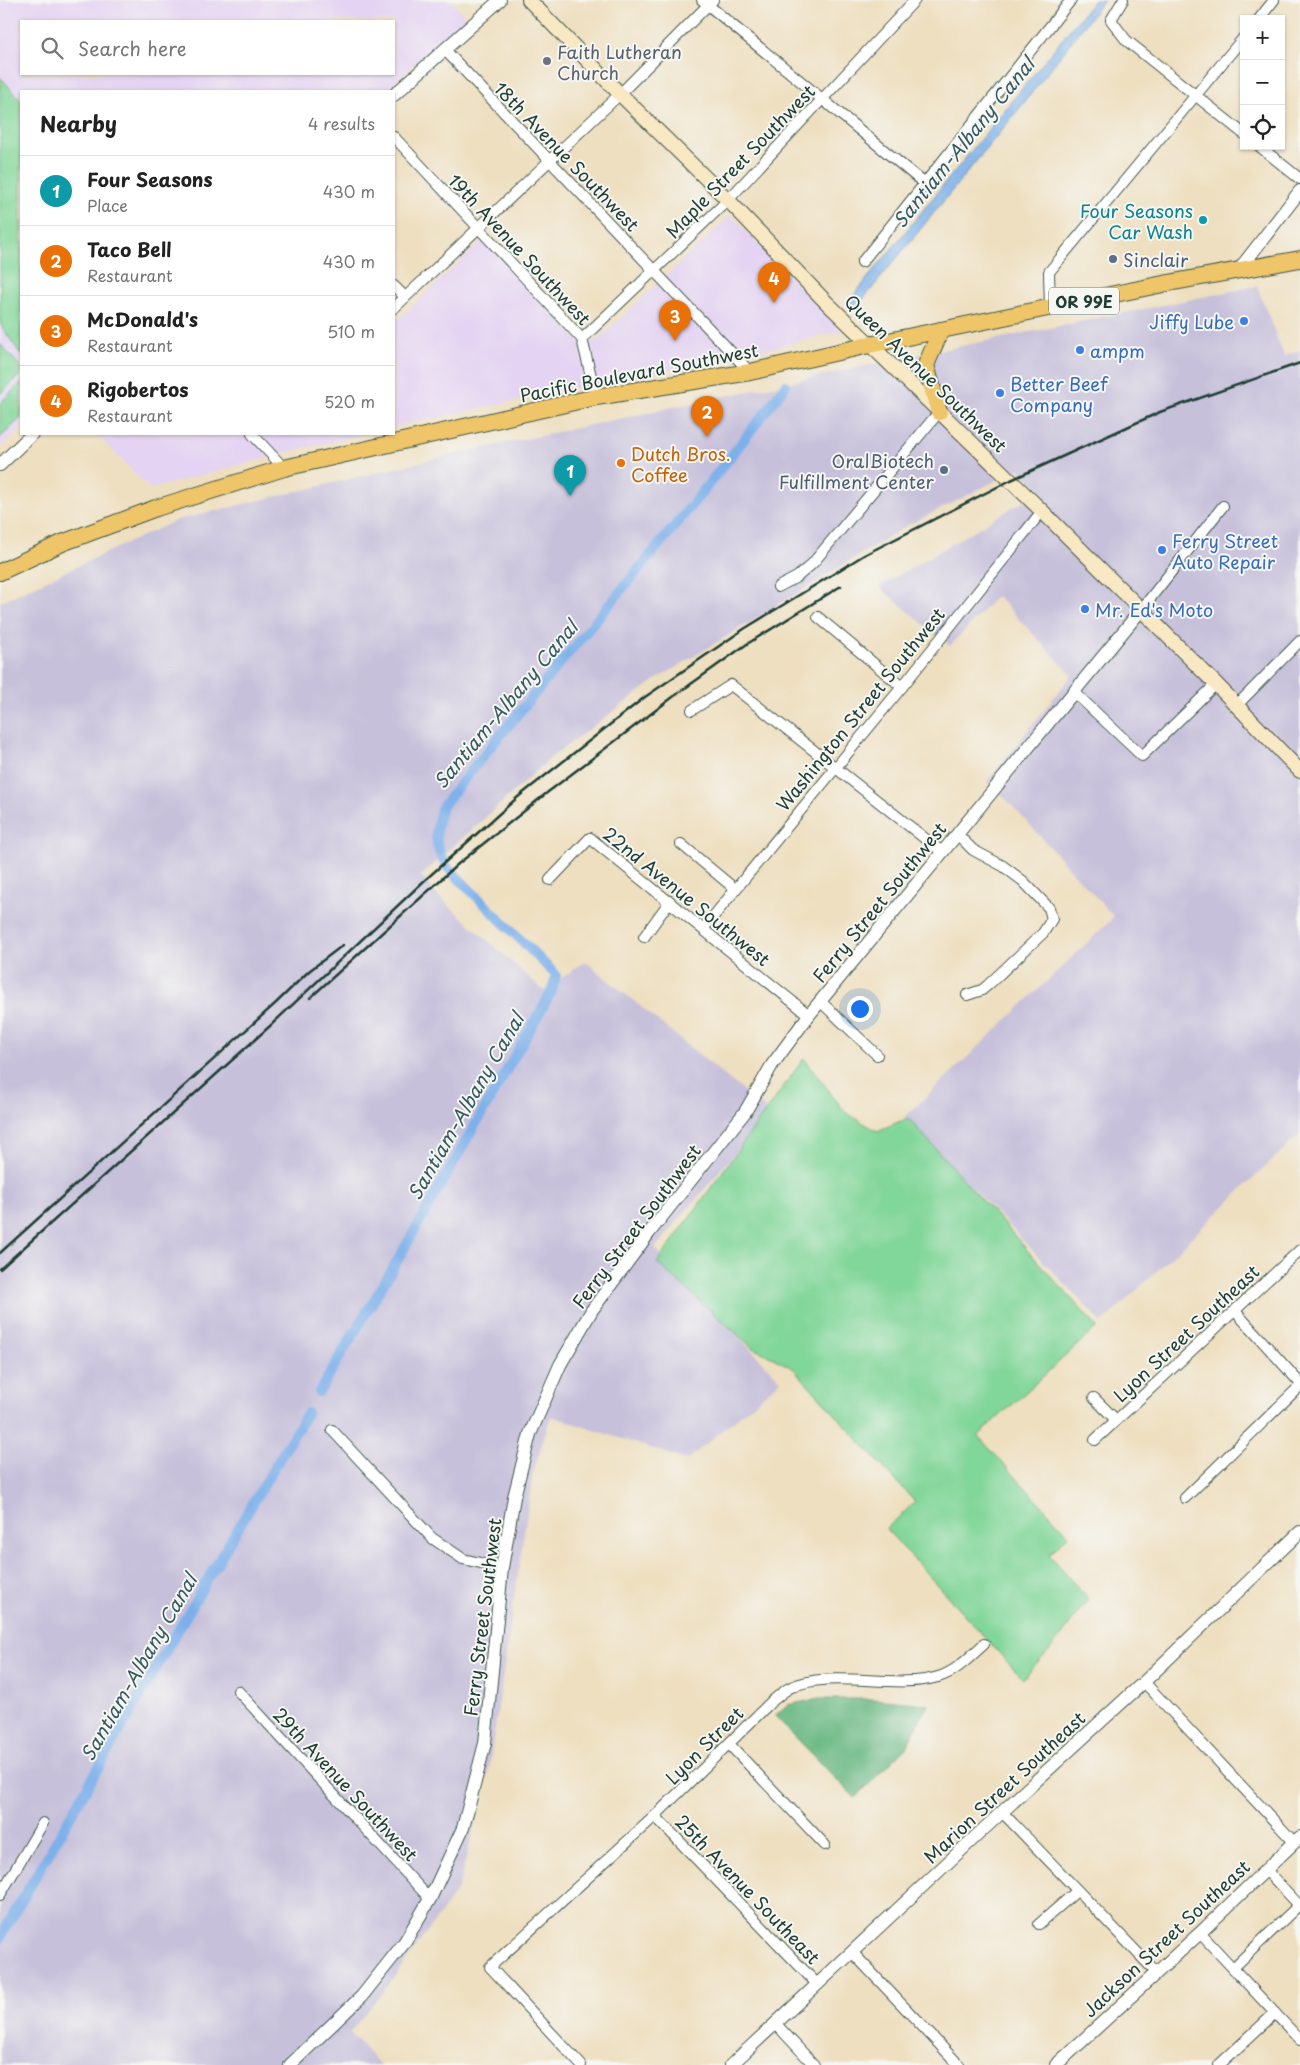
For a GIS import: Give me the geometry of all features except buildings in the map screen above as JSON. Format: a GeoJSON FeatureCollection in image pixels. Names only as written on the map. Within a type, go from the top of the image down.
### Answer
{"type":"FeatureCollection","features":[{"type":"Feature","properties":{"kind":"main road","name":"Queen Avenue Southwest"},"geometry":{"type":"LineString","coordinates":[[529,0],[620,94],[728,200],[868,345],[1042,511],[1237,705],[1300,771]]}},
{"type":"Feature","properties":{"kind":"main road","name":"Pacific Boulevard Southwest"},"geometry":{"type":"LineString","coordinates":[[0,572],[62,544],[138,515],[284,468],[596,397],[750,372],[941,330],[1300,259]]}},
{"type":"Feature","properties":{"kind":"main road"},"geometry":{"type":"LineString","coordinates":[[939,412],[926,365],[941,330]]}},
{"type":"Feature","properties":{"kind":"street"},"geometry":{"type":"LineString","coordinates":[[395,94],[500,0]]}},
{"type":"Feature","properties":{"kind":"street","name":"Maple Street Southwest"},"geometry":{"type":"LineString","coordinates":[[582,339],[728,200],[916,0]]}},
{"type":"Feature","properties":{"kind":"street"},"geometry":{"type":"LineString","coordinates":[[862,262],[1071,0]]}},
{"type":"Feature","properties":{"kind":"street"},"geometry":{"type":"LineString","coordinates":[[1123,0],[1112,20],[1126,40],[1240,131]]}},
{"type":"Feature","properties":{"kind":"street"},"geometry":{"type":"LineString","coordinates":[[1262,15],[1274,0]]}},
{"type":"Feature","properties":{"kind":"street"},"geometry":{"type":"LineString","coordinates":[[395,307],[620,94],[708,2],[925,184]]}},
{"type":"Feature","properties":{"kind":"street"},"geometry":{"type":"LineString","coordinates":[[1050,308],[1049,272],[1240,42]]}},
{"type":"Feature","properties":{"kind":"street","name":"18th Avenue Southwest"},"geometry":{"type":"LineString","coordinates":[[444,49],[750,372]]}},
{"type":"Feature","properties":{"kind":"street","name":"19th Avenue Southwest"},"geometry":{"type":"LineString","coordinates":[[395,138],[582,339],[596,397]]}},
{"type":"Feature","properties":{"kind":"street"},"geometry":{"type":"LineString","coordinates":[[1264,150],[1300,179]]}},
{"type":"Feature","properties":{"kind":"street"},"geometry":{"type":"LineString","coordinates":[[1238,271],[1300,191]]}},
{"type":"Feature","properties":{"kind":"street"},"geometry":{"type":"LineString","coordinates":[[395,287],[405,298]]}},
{"type":"Feature","properties":{"kind":"street"},"geometry":{"type":"LineString","coordinates":[[778,587],[797,577],[812,564],[939,412]]}},
{"type":"Feature","properties":{"kind":"street"},"geometry":{"type":"LineString","coordinates":[[0,465],[31,435]]}},
{"type":"Feature","properties":{"kind":"street"},"geometry":{"type":"LineString","coordinates":[[253,435],[284,468]]}},
{"type":"Feature","properties":{"kind":"street","name":"Ferry Street Southwest"},"geometry":{"type":"LineString","coordinates":[[290,2065],[362,1996],[404,1943],[430,1899],[463,1828],[485,1743],[502,1568],[514,1497],[530,1434],[560,1365],[592,1310],[745,1112],[772,1065],[809,1015],[1141,610],[1223,506]]}},
{"type":"Feature","properties":{"kind":"street","name":"Washington Street Southwest"},"geometry":{"type":"LineString","coordinates":[[704,929],[902,687],[1042,511]]}},
{"type":"Feature","properties":{"kind":"street"},"geometry":{"type":"LineString","coordinates":[[818,617],[902,687]]}},
{"type":"Feature","properties":{"kind":"street"},"geometry":{"type":"LineString","coordinates":[[1237,705],[1300,641]]}},
{"type":"Feature","properties":{"kind":"street"},"geometry":{"type":"LineString","coordinates":[[692,710],[731,684],[942,852]]}},
{"type":"Feature","properties":{"kind":"street"},"geometry":{"type":"LineString","coordinates":[[1074,692],[1142,756],[1216,684]]}},
{"type":"Feature","properties":{"kind":"street"},"geometry":{"type":"LineString","coordinates":[[957,834],[973,850],[1003,866],[1023,881],[1049,908],[1052,919],[1043,934],[988,985],[982,990],[967,995]]}},
{"type":"Feature","properties":{"kind":"street","name":"22nd Avenue Southwest"},"geometry":{"type":"LineString","coordinates":[[550,880],[590,838],[809,1015]]}},
{"type":"Feature","properties":{"kind":"street"},"geometry":{"type":"LineString","coordinates":[[682,844],[735,889]]}},
{"type":"Feature","properties":{"kind":"street"},"geometry":{"type":"LineString","coordinates":[[644,937],[670,901]]}},
{"type":"Feature","properties":{"kind":"street"},"geometry":{"type":"LineString","coordinates":[[820,1001],[877,1055]]}},
{"type":"Feature","properties":{"kind":"street","name":"Lyon Street Southeast"},"geometry":{"type":"LineString","coordinates":[[1095,1440],[1300,1250]]}},
{"type":"Feature","properties":{"kind":"street"},"geometry":{"type":"LineString","coordinates":[[1185,1498],[1300,1384],[1235,1311]]}},
{"type":"Feature","properties":{"kind":"street"},"geometry":{"type":"LineString","coordinates":[[1094,1398],[1116,1420]]}},
{"type":"Feature","properties":{"kind":"street"},"geometry":{"type":"LineString","coordinates":[[332,1430],[432,1538],[463,1559],[502,1568]]}},
{"type":"Feature","properties":{"kind":"street","name":"Marion Street Southeast"},"geometry":{"type":"LineString","coordinates":[[731,2065],[1144,1682],[1300,1532]]}},
{"type":"Feature","properties":{"kind":"street","name":"Lyon Street"},"geometry":{"type":"LineString","coordinates":[[581,2065],[490,1967],[655,1816],[770,1702],[789,1688],[811,1682],[913,1681],[938,1677],[954,1670],[984,1644]]}},
{"type":"Feature","properties":{"kind":"street"},"geometry":{"type":"LineString","coordinates":[[1144,1682],[1297,1839]]}},
{"type":"Feature","properties":{"kind":"street","name":"29th Avenue Southwest"},"geometry":{"type":"LineString","coordinates":[[238,1691],[430,1899]]}},
{"type":"Feature","properties":{"kind":"street"},"geometry":{"type":"LineString","coordinates":[[729,1744],[825,1845]]}},
{"type":"Feature","properties":{"kind":"street"},"geometry":{"type":"LineString","coordinates":[[1002,1812],[1156,1972]]}},
{"type":"Feature","properties":{"kind":"street","name":"25th Avenue Southeast"},"geometry":{"type":"LineString","coordinates":[[655,1816],[817,1984]]}},
{"type":"Feature","properties":{"kind":"street"},"geometry":{"type":"LineString","coordinates":[[0,1895],[43,1823]]}},
{"type":"Feature","properties":{"kind":"street","name":"Jackson Street Southeast"},"geometry":{"type":"LineString","coordinates":[[1056,2065],[1297,1839]]}},
{"type":"Feature","properties":{"kind":"street"},"geometry":{"type":"LineString","coordinates":[[1233,1968],[1299,1905],[1265,1869]]}},
{"type":"Feature","properties":{"kind":"street"},"geometry":{"type":"LineString","coordinates":[[1039,1924],[1077,1891]]}},
{"type":"Feature","properties":{"kind":"street"},"geometry":{"type":"LineString","coordinates":[[1200,1932],[1300,2040]]}},
{"type":"Feature","properties":{"kind":"street"},"geometry":{"type":"LineString","coordinates":[[852,1952],[959,2065]]}},
{"type":"Feature","properties":{"kind":"street"},"geometry":{"type":"LineString","coordinates":[[1219,2065],[1275,2012]]}},
{"type":"Feature","properties":{"kind":"street"},"geometry":{"type":"LineString","coordinates":[[776,2024],[814,2065]]}},
{"type":"Feature","properties":{"kind":"shaded area"},"geometry":{"type":"Polygon","coordinates":[[[0,0],[450,0],[466,17],[386,90],[20,90],[20,429],[0,448],[0,0]]]}},
{"type":"Feature","properties":{"kind":"shaded area"},"geometry":{"type":"Polygon","coordinates":[[[731,215],[842,331],[721,360],[579,387],[395,427],[395,322],[484,239],[578,340],[596,341],[731,215]]]}},
{"type":"Feature","properties":{"kind":"shaded area"},"geometry":{"type":"Polygon","coordinates":[[[1257,286],[1284,356],[1300,350],[1300,1134],[1102,1323],[905,1117],[1114,917],[1006,799],[987,782],[1072,675],[997,596],[950,646],[879,587],[1041,491],[1019,469],[903,528],[657,679],[554,755],[421,876],[436,894],[544,991],[585,961],[769,1112],[655,1248],[781,1381],[687,1460],[551,1416],[533,1473],[488,1774],[458,1889],[390,1983],[350,2032],[380,2065],[0,2065],[0,602],[177,520],[446,456],[907,357],[1257,286]]]}},
{"type":"Feature","properties":{"kind":"shaded area"},"geometry":{"type":"Polygon","coordinates":[[[97,435],[361,435],[295,450],[150,489],[97,435]]]}},
{"type":"Feature","properties":{"kind":"green space"},"geometry":{"type":"Polygon","coordinates":[[[0,77],[20,99],[20,354],[0,324],[0,77]]]}},
{"type":"Feature","properties":{"kind":"green space"},"geometry":{"type":"Polygon","coordinates":[[[0,344],[20,366],[20,375],[0,394],[0,344]]]}},
{"type":"Feature","properties":{"kind":"green space"},"geometry":{"type":"Polygon","coordinates":[[[20,384],[20,419],[0,438],[0,403],[20,384]]]}},
{"type":"Feature","properties":{"kind":"green space"},"geometry":{"type":"Polygon","coordinates":[[[804,1058],[845,1112],[877,1131],[908,1118],[1097,1327],[978,1436],[1069,1535],[1049,1555],[1088,1599],[1060,1638],[1023,1679],[886,1529],[915,1502],[793,1368],[753,1348],[657,1263],[804,1058]]]}},
{"type":"Feature","properties":{"kind":"green space"},"geometry":{"type":"Polygon","coordinates":[[[817,1699],[873,1699],[928,1704],[906,1748],[855,1798],[775,1716],[787,1705],[817,1699]]]}},
{"type":"Feature","properties":{"kind":"water"},"geometry":{"type":"Polygon","coordinates":[[[1094,0],[1104,0],[1023,104],[856,308],[849,301],[1094,0]]]}},
{"type":"Feature","properties":{"kind":"waterway","name":"Santiam-Albany Canal"},"geometry":{"type":"LineString","coordinates":[[319,1392],[396,1263],[552,991],[556,975],[447,867],[442,859],[436,838],[437,824],[442,807],[659,545],[786,385]]}},
{"type":"Feature","properties":{"kind":"waterway","name":"Santiam-Albany Canal"},"geometry":{"type":"LineString","coordinates":[[0,1938],[210,1575],[307,1413]]}},
{"type":"Feature","properties":{"kind":"railway"},"geometry":{"type":"LineString","coordinates":[[0,1269],[270,1026],[425,880],[518,797],[645,697],[744,629],[864,555],[1011,480],[1160,412],[1300,363]]}},
{"type":"Feature","properties":{"kind":"railway"},"geometry":{"type":"LineString","coordinates":[[310,998],[458,864],[548,792],[677,694],[747,644],[841,586]]}},
{"type":"Feature","properties":{"kind":"railway"},"geometry":{"type":"LineString","coordinates":[[0,1253],[309,971],[343,945]]}},
{"type":"Feature","properties":{"kind":"place","name":"Faith Lutheran Church"},"geometry":{"type":"Point","coordinates":[547,61]}},
{"type":"Feature","properties":{"kind":"place","name":"Four Seasons Car Wash"},"geometry":{"type":"Point","coordinates":[1203,220]}},
{"type":"Feature","properties":{"kind":"place","name":"Sinclair"},"geometry":{"type":"Point","coordinates":[1113,259]}},
{"type":"Feature","properties":{"kind":"place","name":"Rigobertos"},"geometry":{"type":"Point","coordinates":[774,303]}},
{"type":"Feature","properties":{"kind":"place","name":"Jiffy Lube"},"geometry":{"type":"Point","coordinates":[1244,321]}},
{"type":"Feature","properties":{"kind":"place","name":"McDonald's"},"geometry":{"type":"Point","coordinates":[675,341]}},
{"type":"Feature","properties":{"kind":"place","name":"ampm"},"geometry":{"type":"Point","coordinates":[1080,350]}},
{"type":"Feature","properties":{"kind":"place","name":"Better Beef Company"},"geometry":{"type":"Point","coordinates":[1000,393]}},
{"type":"Feature","properties":{"kind":"place","name":"Taco Bell"},"geometry":{"type":"Point","coordinates":[707,437]}},
{"type":"Feature","properties":{"kind":"place","name":"Dutch Bros. Coffee"},"geometry":{"type":"Point","coordinates":[621,463]}},
{"type":"Feature","properties":{"kind":"place","name":"OralBiotech Fulfillment Center"},"geometry":{"type":"Point","coordinates":[944,470]}},
{"type":"Feature","properties":{"kind":"place","name":"Four Seasons"},"geometry":{"type":"Point","coordinates":[570,496]}},
{"type":"Feature","properties":{"kind":"place","name":"Ferry Street Auto Repair"},"geometry":{"type":"Point","coordinates":[1162,550]}},
{"type":"Feature","properties":{"kind":"place","name":"Mr. Ed's Moto"},"geometry":{"type":"Point","coordinates":[1085,609]}}]}
